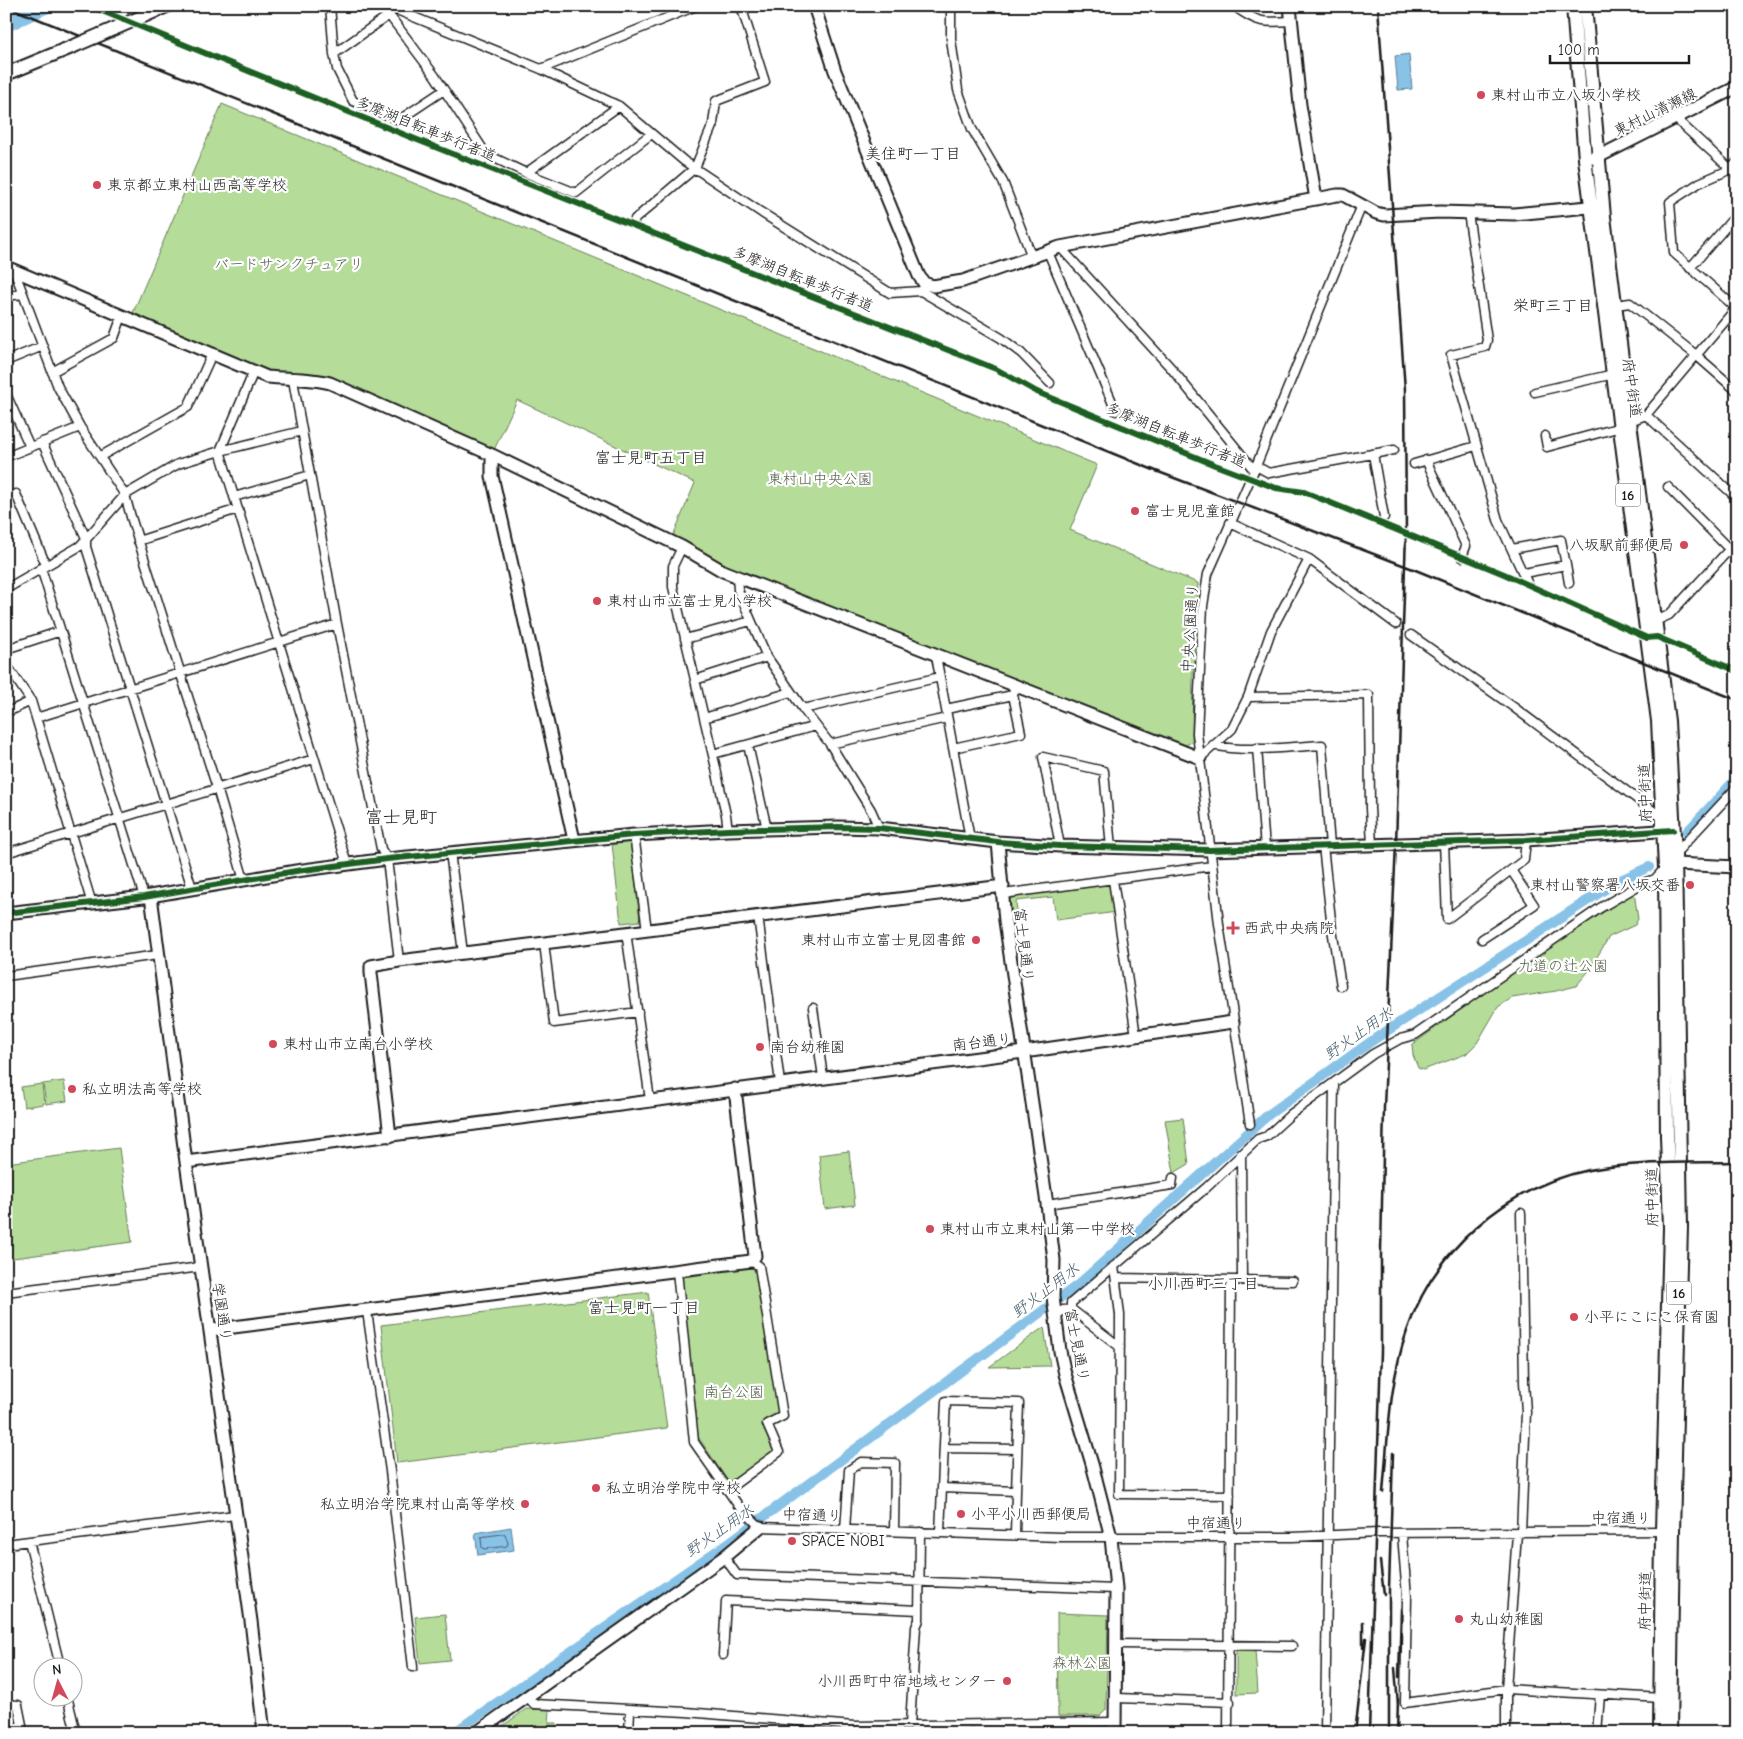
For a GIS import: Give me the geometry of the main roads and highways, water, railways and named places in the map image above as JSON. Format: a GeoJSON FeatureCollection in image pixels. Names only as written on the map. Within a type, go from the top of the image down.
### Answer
{"type":"FeatureCollection","features":[{"type":"Feature","properties":{"kind":"main road"},"geometry":{"type":"LineString","coordinates":[[6,74],[167,6]]}},
{"type":"Feature","properties":{"kind":"main road","name":"府中街道"},"geometry":{"type":"LineString","coordinates":[[1573,6],[1592,158],[1614,374],[1625,424]]}},
{"type":"Feature","properties":{"kind":"main road","name":"府中街道"},"geometry":{"type":"LineString","coordinates":[[1584,6],[1592,158]]}},
{"type":"Feature","properties":{"kind":"main road","name":"府中街道"},"geometry":{"type":"LineString","coordinates":[[1597,207],[1615,305],[1625,424],[1626,484],[1650,623],[1672,862],[1667,1136],[1670,1228],[1667,1531],[1663,1695],[1660,1733]]}},
{"type":"Feature","properties":{"kind":"main road","name":"府中街道"},"geometry":{"type":"LineString","coordinates":[[1663,1695],[1670,1733]]}},
{"type":"Feature","properties":{"kind":"water"},"geometry":{"type":"Polygon","coordinates":[[[1409,54],[1412,89],[1398,90],[1395,56],[1409,54]]]}},
{"type":"Feature","properties":{"kind":"water"},"geometry":{"type":"Polygon","coordinates":[[[511,1527],[514,1550],[478,1555],[475,1533],[511,1527]]]}},
{"type":"Feature","properties":{"kind":"waterway"},"geometry":{"type":"LineString","coordinates":[[6,24],[45,6]]}},
{"type":"Feature","properties":{"kind":"waterway","name":"野火止用水"},"geometry":{"type":"LineString","coordinates":[[1687,832],[1737,778]]}},
{"type":"Feature","properties":{"kind":"waterway","name":"野火止用水"},"geometry":{"type":"LineString","coordinates":[[453,1733],[731,1541],[1079,1284],[1268,1115],[1376,1038],[1616,882],[1649,867]]}},
{"type":"Feature","properties":{"kind":"railway"},"geometry":{"type":"LineString","coordinates":[[6,6],[1156,471],[1413,569],[1737,700]]}},
{"type":"Feature","properties":{"kind":"railway"},"geometry":{"type":"LineString","coordinates":[[1369,1733],[1381,1351],[1384,1107],[1396,844],[1406,533],[1405,390],[1378,6]]}},
{"type":"Feature","properties":{"kind":"railway"},"geometry":{"type":"LineString","coordinates":[[1383,1492],[1393,1390],[1396,1370],[1407,1331],[1419,1302],[1435,1274],[1477,1226],[1502,1207],[1529,1191],[1558,1178],[1589,1170],[1644,1164],[1737,1162]]}},
{"type":"Feature","properties":{"kind":"railway"},"geometry":{"type":"LineString","coordinates":[[1389,1733],[1389,1589],[1393,1453]]}},
{"type":"Feature","properties":{"kind":"railway"},"geometry":{"type":"LineString","coordinates":[[1380,1561],[1384,1595]]}},
{"type":"Feature","properties":{"kind":"railway"},"geometry":{"type":"LineString","coordinates":[[1399,1677],[1401,1609]]}},
{"type":"Feature","properties":{"kind":"railway"},"geometry":{"type":"LineString","coordinates":[[1363,1622],[1363,1647]]}},
{"type":"Feature","properties":{"kind":"railway"},"geometry":{"type":"LineString","coordinates":[[1355,1733],[1366,1638]]}},
{"type":"Feature","properties":{"kind":"railway"},"geometry":{"type":"LineString","coordinates":[[1395,1668],[1398,1706]]}},
{"type":"Feature","properties":{"kind":"railway"},"geometry":{"type":"LineString","coordinates":[[1397,1733],[1398,1699]]}},
{"type":"Feature","properties":{"kind":"place","name":"東村山市立八坂小学校"},"geometry":{"type":"Point","coordinates":[1481,95]}},
{"type":"Feature","properties":{"kind":"place","name":"東京都立東村山西高等学校"},"geometry":{"type":"Point","coordinates":[97,185]}},
{"type":"Feature","properties":{"kind":"place","name":"富士見児童館"},"geometry":{"type":"Point","coordinates":[1135,511]}},
{"type":"Feature","properties":{"kind":"place","name":"八坂駅前郵便局"},"geometry":{"type":"Point","coordinates":[1684,545]}},
{"type":"Feature","properties":{"kind":"place","name":"東村山市立富士見小学校"},"geometry":{"type":"Point","coordinates":[597,601]}},
{"type":"Feature","properties":{"kind":"place","name":"東村山警察署八坂交番"},"geometry":{"type":"Point","coordinates":[1690,885]}},
{"type":"Feature","properties":{"kind":"place","name":"西武中央病院"},"geometry":{"type":"Point","coordinates":[1233,928]}},
{"type":"Feature","properties":{"kind":"place","name":"東村山市立富士見図書館"},"geometry":{"type":"Point","coordinates":[976,940]}},
{"type":"Feature","properties":{"kind":"place","name":"東村山市立南台小学校"},"geometry":{"type":"Point","coordinates":[273,1044]}},
{"type":"Feature","properties":{"kind":"place","name":"南台幼稚園"},"geometry":{"type":"Point","coordinates":[760,1047]}},
{"type":"Feature","properties":{"kind":"place","name":"私立明法高等学校"},"geometry":{"type":"Point","coordinates":[72,1089]}},
{"type":"Feature","properties":{"kind":"place","name":"東村山市立東村山第一中学校"},"geometry":{"type":"Point","coordinates":[930,1229]}},
{"type":"Feature","properties":{"kind":"place","name":"小平にこにこ保育園"},"geometry":{"type":"Point","coordinates":[1574,1317]}},
{"type":"Feature","properties":{"kind":"place","name":"私立明治学院中学校"},"geometry":{"type":"Point","coordinates":[596,1488]}},
{"type":"Feature","properties":{"kind":"place","name":"私立明治学院東村山高等学校"},"geometry":{"type":"Point","coordinates":[525,1504]}},
{"type":"Feature","properties":{"kind":"place","name":"小平小川西郵便局"},"geometry":{"type":"Point","coordinates":[961,1514]}},
{"type":"Feature","properties":{"kind":"place","name":"SPACE NOBI"},"geometry":{"type":"Point","coordinates":[792,1541]}},
{"type":"Feature","properties":{"kind":"place","name":"丸山幼稚園"},"geometry":{"type":"Point","coordinates":[1459,1619]}},
{"type":"Feature","properties":{"kind":"place","name":"小川西町中宿地域センター"},"geometry":{"type":"Point","coordinates":[1007,1681]}},
{"type":"Feature","properties":{"kind":"district","name":"美住町一丁目"},"geometry":{"type":"Point","coordinates":[913,153]}},
{"type":"Feature","properties":{"kind":"district","name":"栄町三丁目"},"geometry":{"type":"Point","coordinates":[1553,305]}},
{"type":"Feature","properties":{"kind":"district","name":"富士見町五丁目"},"geometry":{"type":"Point","coordinates":[651,457]}},
{"type":"Feature","properties":{"kind":"district","name":"富士見町"},"geometry":{"type":"Point","coordinates":[401,817]}},
{"type":"Feature","properties":{"kind":"district","name":"小川西町三丁目"},"geometry":{"type":"Point","coordinates":[1203,1283]}},
{"type":"Feature","properties":{"kind":"district","name":"富士見町一丁目"},"geometry":{"type":"Point","coordinates":[644,1307]}},
{"type":"Feature","properties":{"kind":"park label","name":"バードサンクチュアリ"},"geometry":{"type":"Point","coordinates":[289,264]}},
{"type":"Feature","properties":{"kind":"park label","name":"東村山中央公園"},"geometry":{"type":"Point","coordinates":[820,479]}},
{"type":"Feature","properties":{"kind":"park label","name":"九道の辻公園"},"geometry":{"type":"Point","coordinates":[1563,966]}},
{"type":"Feature","properties":{"kind":"park label","name":"南台公園"},"geometry":{"type":"Point","coordinates":[734,1392]}},
{"type":"Feature","properties":{"kind":"park label","name":"森林公園"},"geometry":{"type":"Point","coordinates":[1082,1663]}}]}
